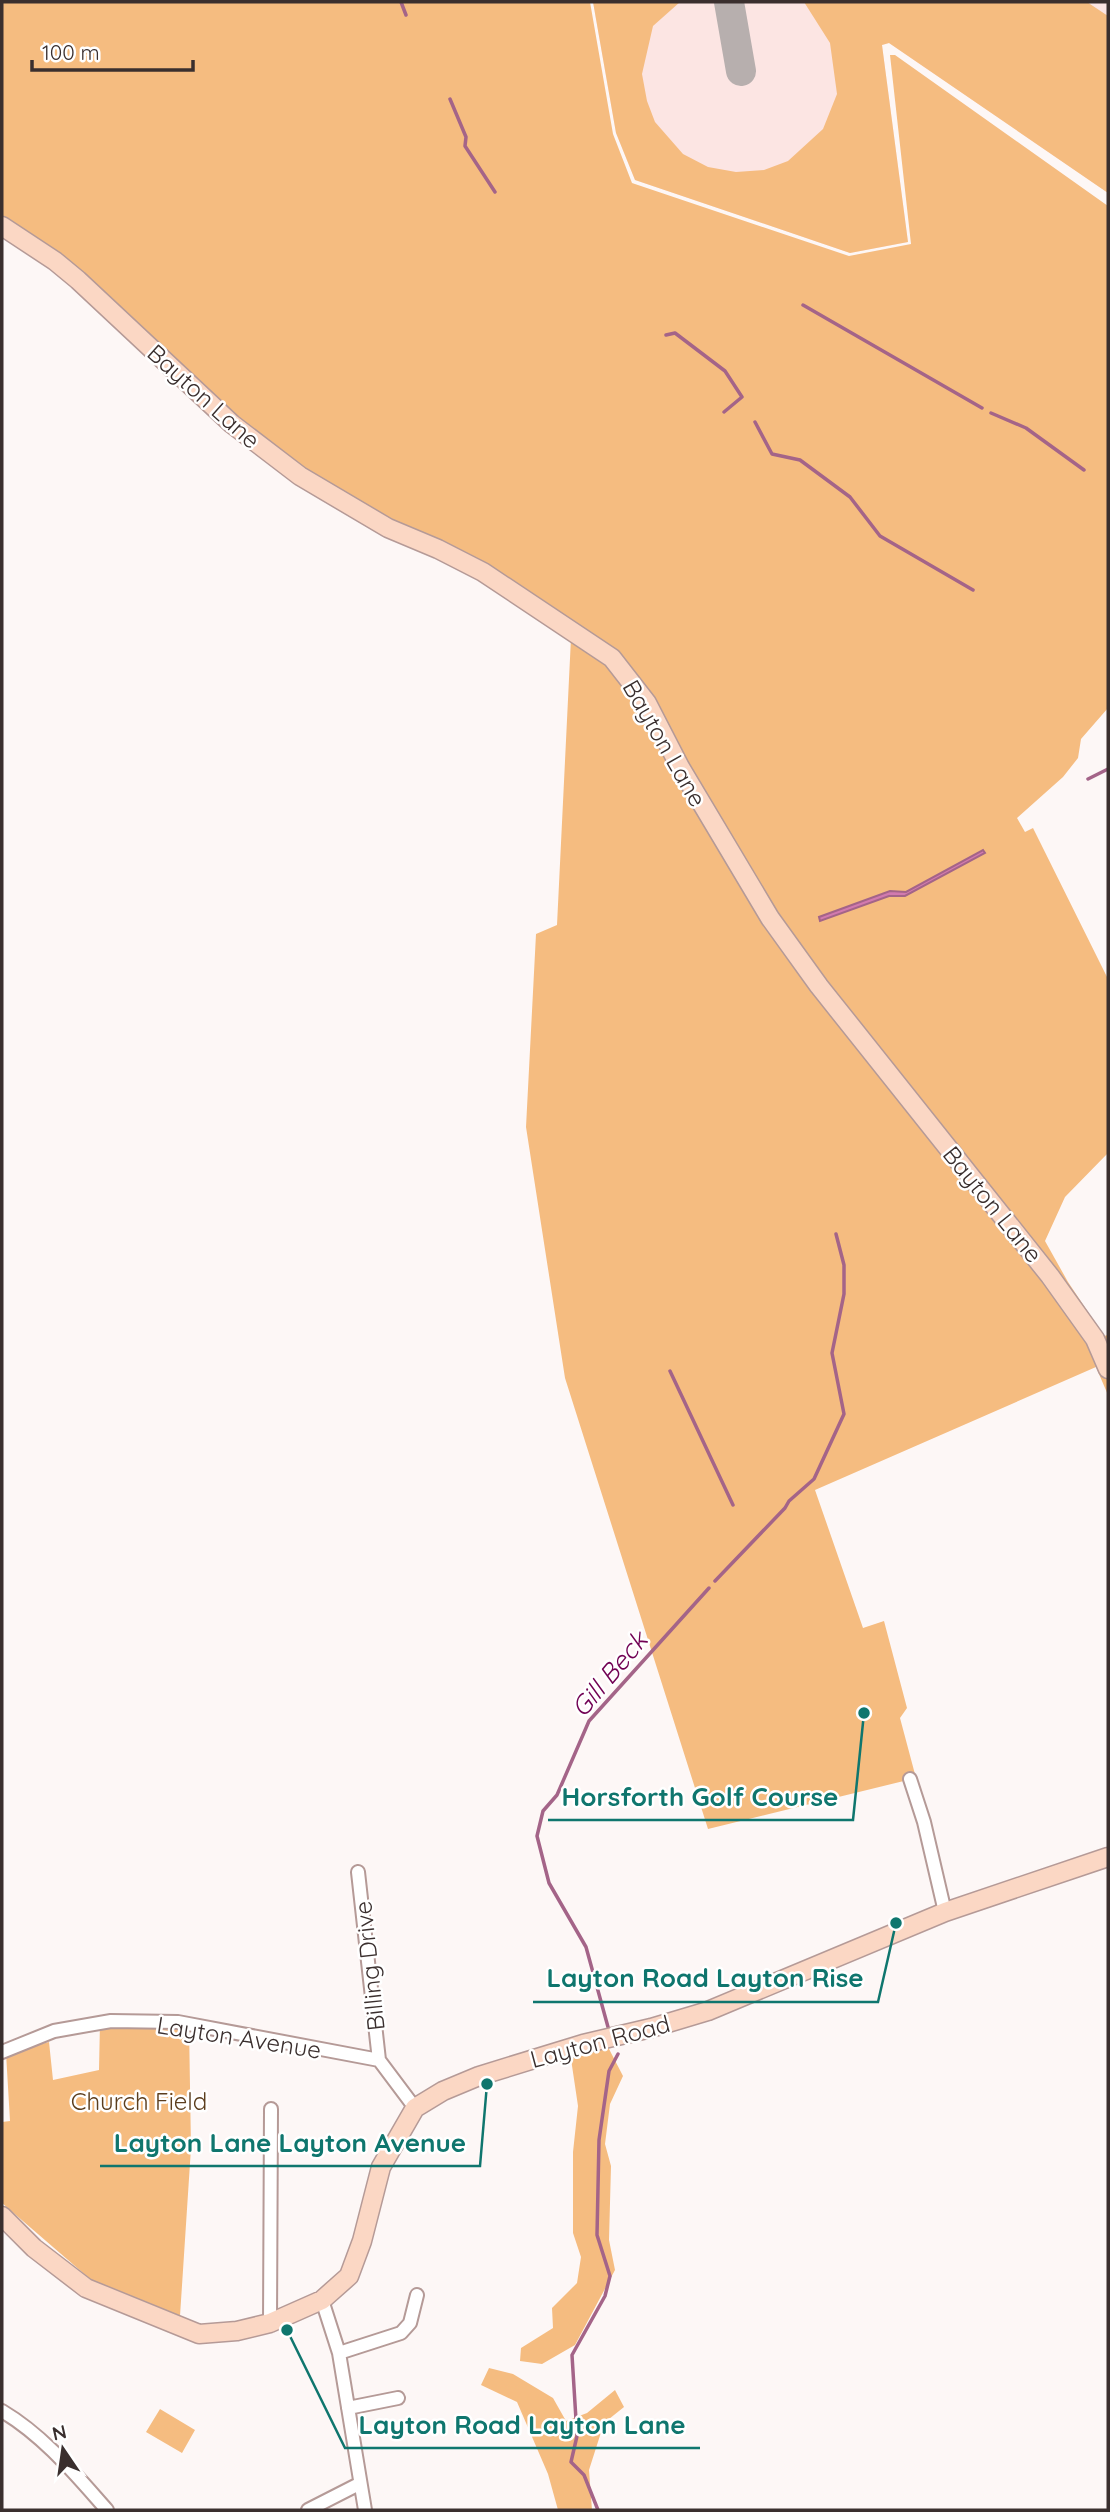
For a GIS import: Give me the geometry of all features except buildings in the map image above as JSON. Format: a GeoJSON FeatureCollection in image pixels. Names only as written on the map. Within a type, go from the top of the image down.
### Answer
{"type":"FeatureCollection","features":[{"type":"Feature","properties":{"kind":"street","name":"Bayton Lane"},"geometry":{"type":"LineString","coordinates":[[2,226],[55,261],[78,280],[232,424],[300,476],[388,528],[483,572],[612,659],[647,703],[680,767],[770,918],[819,986],[1050,1276],[1095,1339],[1108,1369]]}},
{"type":"Feature","properties":{"kind":"street"},"geometry":{"type":"LineString","coordinates":[[910,1779],[924,1822],[945,1912]]}},
{"type":"Feature","properties":{"kind":"street","name":"Layton Road"},"geometry":{"type":"LineString","coordinates":[[323,2300],[341,2284],[355,2265],[381,2167],[415,2108],[443,2091],[479,2076],[583,2044],[708,2011],[945,1912],[1108,1857]]}},
{"type":"Feature","properties":{"kind":"street","name":"Billing Drive"},"geometry":{"type":"LineString","coordinates":[[358,1872],[379,2060]]}},
{"type":"Feature","properties":{"kind":"street","name":"Layton Avenue"},"geometry":{"type":"LineString","coordinates":[[2,2053],[54,2031],[111,2021],[178,2022],[379,2060]]}},
{"type":"Feature","properties":{"kind":"street"},"geometry":{"type":"LineString","coordinates":[[379,2060],[415,2108]]}},
{"type":"Feature","properties":{"kind":"street"},"geometry":{"type":"LineString","coordinates":[[270,2323],[271,2109]]}},
{"type":"Feature","properties":{"kind":"street"},"geometry":{"type":"LineString","coordinates":[[2,2216],[34,2248],[86,2288],[199,2334],[237,2331],[270,2323],[323,2300],[339,2353],[365,2510]]}},
{"type":"Feature","properties":{"kind":"street"},"geometry":{"type":"LineString","coordinates":[[339,2353],[401,2333],[407,2328],[417,2295]]}},
{"type":"Feature","properties":{"kind":"street"},"geometry":{"type":"LineString","coordinates":[[348,2408],[398,2398]]}},
{"type":"Feature","properties":{"kind":"street"},"geometry":{"type":"LineString","coordinates":[[2,2411],[19,2421],[54,2451],[107,2510]]}},
{"type":"Feature","properties":{"kind":"street"},"geometry":{"type":"LineString","coordinates":[[308,2510],[359,2484]]}},
{"type":"Feature","properties":{"kind":"shaded area"},"geometry":{"type":"Polygon","coordinates":[[[593,2],[1108,2],[1108,193],[889,43],[882,45],[908,242],[850,253],[635,180],[616,133],[593,2]]]}},
{"type":"Feature","properties":{"kind":"shaded area"},"geometry":{"type":"Polygon","coordinates":[[[983,850],[985,853],[905,896],[889,896],[820,921],[819,917],[890,891],[906,892],[983,850]]]}},
{"type":"Feature","properties":{"kind":"green space"},"geometry":{"type":"Polygon","coordinates":[[[2,2],[590,2],[613,134],[632,183],[849,256],[911,244],[890,55],[895,55],[1108,206],[1108,708],[1081,739],[1078,758],[1063,777],[1017,818],[1025,832],[1033,828],[1108,979],[1108,1153],[1065,1197],[1045,1241],[1104,1336],[1108,1335],[1108,1395],[1096,1367],[815,1490],[863,1628],[884,1621],[907,1708],[900,1718],[916,1778],[708,1829],[565,1378],[526,1127],[536,934],[557,925],[571,638],[392,524],[306,475],[259,439],[80,274],[2,217],[2,2]]]}},
{"type":"Feature","properties":{"kind":"green space"},"geometry":{"type":"Polygon","coordinates":[[[593,2],[680,2],[653,26],[642,74],[647,101],[655,122],[683,154],[708,167],[736,172],[764,170],[788,161],[823,129],[837,94],[830,43],[804,2],[1087,2],[1108,16],[1108,193],[889,43],[882,45],[908,242],[850,253],[635,180],[616,133],[593,2]]]}},
{"type":"Feature","properties":{"kind":"green space","name":"Church Field"},"geometry":{"type":"Polygon","coordinates":[[[100,2022],[189,2025],[191,2148],[180,2316],[97,2285],[2,2203],[2,2122],[10,2121],[6,2053],[49,2042],[53,2080],[99,2070],[100,2022]]]}},
{"type":"Feature","properties":{"kind":"green space"},"geometry":{"type":"Polygon","coordinates":[[[608,2047],[623,2076],[610,2104],[605,2144],[611,2166],[609,2240],[615,2270],[575,2345],[542,2364],[520,2361],[521,2348],[553,2328],[552,2308],[577,2283],[581,2257],[573,2233],[573,2152],[578,2106],[571,2059],[608,2047]]]}},
{"type":"Feature","properties":{"kind":"green space"},"geometry":{"type":"Polygon","coordinates":[[[489,2368],[513,2374],[553,2398],[566,2421],[587,2413],[615,2390],[624,2407],[604,2423],[589,2470],[592,2510],[558,2510],[548,2474],[517,2402],[481,2385],[489,2368]]]}},
{"type":"Feature","properties":{"kind":"green space"},"geometry":{"type":"Polygon","coordinates":[[[160,2409],[195,2430],[182,2453],[146,2432],[160,2409]]]}},
{"type":"Feature","properties":{"kind":"waterway"},"geometry":{"type":"LineString","coordinates":[[401,2],[406,15]]}},
{"type":"Feature","properties":{"kind":"waterway"},"geometry":{"type":"LineString","coordinates":[[450,99],[466,137],[465,146],[495,192]]}},
{"type":"Feature","properties":{"kind":"waterway"},"geometry":{"type":"LineString","coordinates":[[803,305],[982,408]]}},
{"type":"Feature","properties":{"kind":"waterway"},"geometry":{"type":"LineString","coordinates":[[666,335],[675,333],[725,371],[742,397],[724,412]]}},
{"type":"Feature","properties":{"kind":"waterway"},"geometry":{"type":"LineString","coordinates":[[991,413],[1026,428],[1084,470]]}},
{"type":"Feature","properties":{"kind":"waterway"},"geometry":{"type":"LineString","coordinates":[[755,422],[772,454],[800,460],[850,497],[880,536],[973,590]]}},
{"type":"Feature","properties":{"kind":"waterway"},"geometry":{"type":"LineString","coordinates":[[1088,779],[1108,769]]}},
{"type":"Feature","properties":{"kind":"waterway","name":"Gill Beck"},"geometry":{"type":"LineString","coordinates":[[715,1581],[789,1501],[814,1479],[844,1414],[832,1353],[844,1294],[844,1265],[836,1234]]}},
{"type":"Feature","properties":{"kind":"waterway"},"geometry":{"type":"LineString","coordinates":[[670,1371],[733,1505]]}},
{"type":"Feature","properties":{"kind":"waterway","name":"Gill Beck"},"geometry":{"type":"LineString","coordinates":[[608,2027],[586,1947],[549,1883],[537,1836],[543,1811],[557,1795],[589,1721],[709,1588]]}},
{"type":"Feature","properties":{"kind":"waterway","name":"Gill Beck"},"geometry":{"type":"LineString","coordinates":[[598,2510],[584,2475],[571,2462],[577,2436],[572,2355],[605,2296],[610,2276],[597,2235],[599,2140],[609,2071],[618,2054]]}},
{"type":"Feature","properties":{"kind":"taxiway"},"geometry":{"type":"LineString","coordinates":[[729,2],[741,71]]}},
{"type":"Feature","properties":{"kind":"place","name":"Horsforth Golf Course"},"geometry":{"type":"Point","coordinates":[864,1713]}},
{"type":"Feature","properties":{"kind":"place","name":"Layton Road Layton Rise"},"geometry":{"type":"Point","coordinates":[896,1923]}},
{"type":"Feature","properties":{"kind":"place","name":"Layton Lane Layton Avenue"},"geometry":{"type":"Point","coordinates":[487,2084]}},
{"type":"Feature","properties":{"kind":"place","name":"Layton Road Layton Lane"},"geometry":{"type":"Point","coordinates":[287,2330]}}]}
